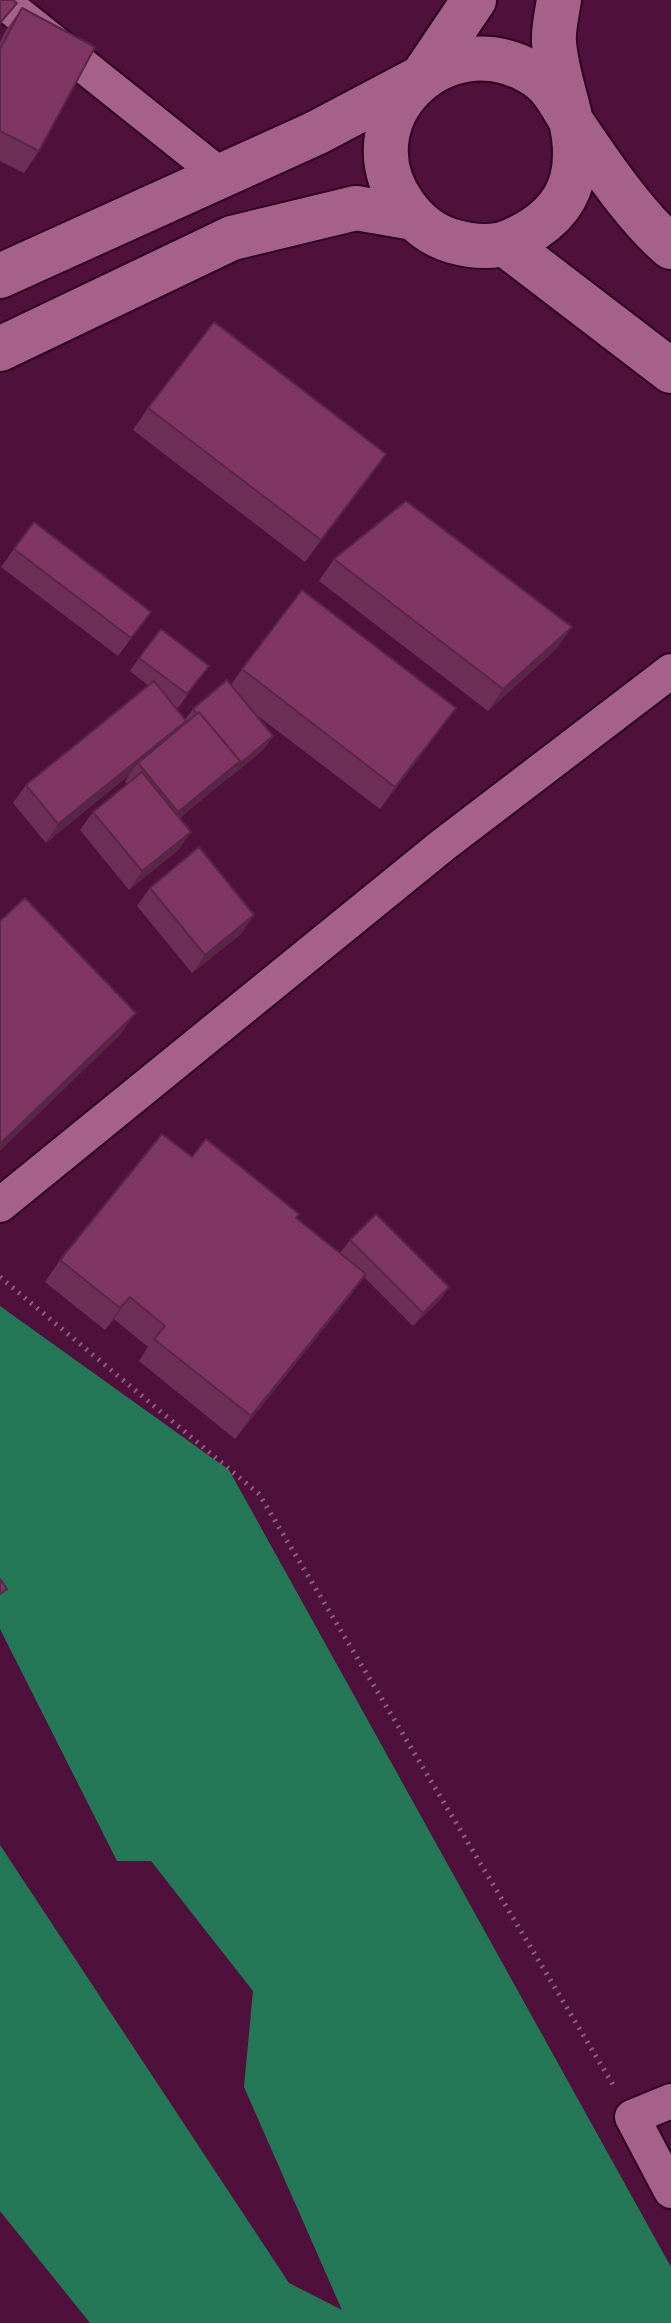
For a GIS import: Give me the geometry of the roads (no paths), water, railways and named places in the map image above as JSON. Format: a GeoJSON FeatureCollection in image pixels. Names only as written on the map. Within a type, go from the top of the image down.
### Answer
{"type":"FeatureCollection","features":[{"type":"Feature","properties":{"kind":"main road"},"geometry":{"type":"LineString","coordinates":[[474,0],[422,77],[401,99],[389,127],[386,160],[395,192],[414,218],[440,238],[472,246],[505,244],[534,231],[558,208],[572,181],[577,152],[554,41],[559,0]]}},
{"type":"Feature","properties":{"kind":"main road"},"geometry":{"type":"LineString","coordinates":[[0,276],[219,174],[316,133],[448,63],[478,57],[511,62],[535,74],[557,95],[572,122],[652,231],[671,247]]}},
{"type":"Feature","properties":{"kind":"main road"},"geometry":{"type":"LineString","coordinates":[[0,349],[232,238],[356,208],[414,218]]}},
{"type":"Feature","properties":{"kind":"main road"},"geometry":{"type":"LineString","coordinates":[[505,244],[671,371]]}},
{"type":"Feature","properties":{"kind":"street"},"geometry":{"type":"LineString","coordinates":[[1,0],[219,174]]}},
{"type":"Feature","properties":{"kind":"street"},"geometry":{"type":"LineString","coordinates":[[0,1205],[443,845],[671,671]]}},
{"type":"Feature","properties":{"kind":"street"},"geometry":{"type":"LineString","coordinates":[[671,2101],[632,2117],[671,2191]]}}]}
